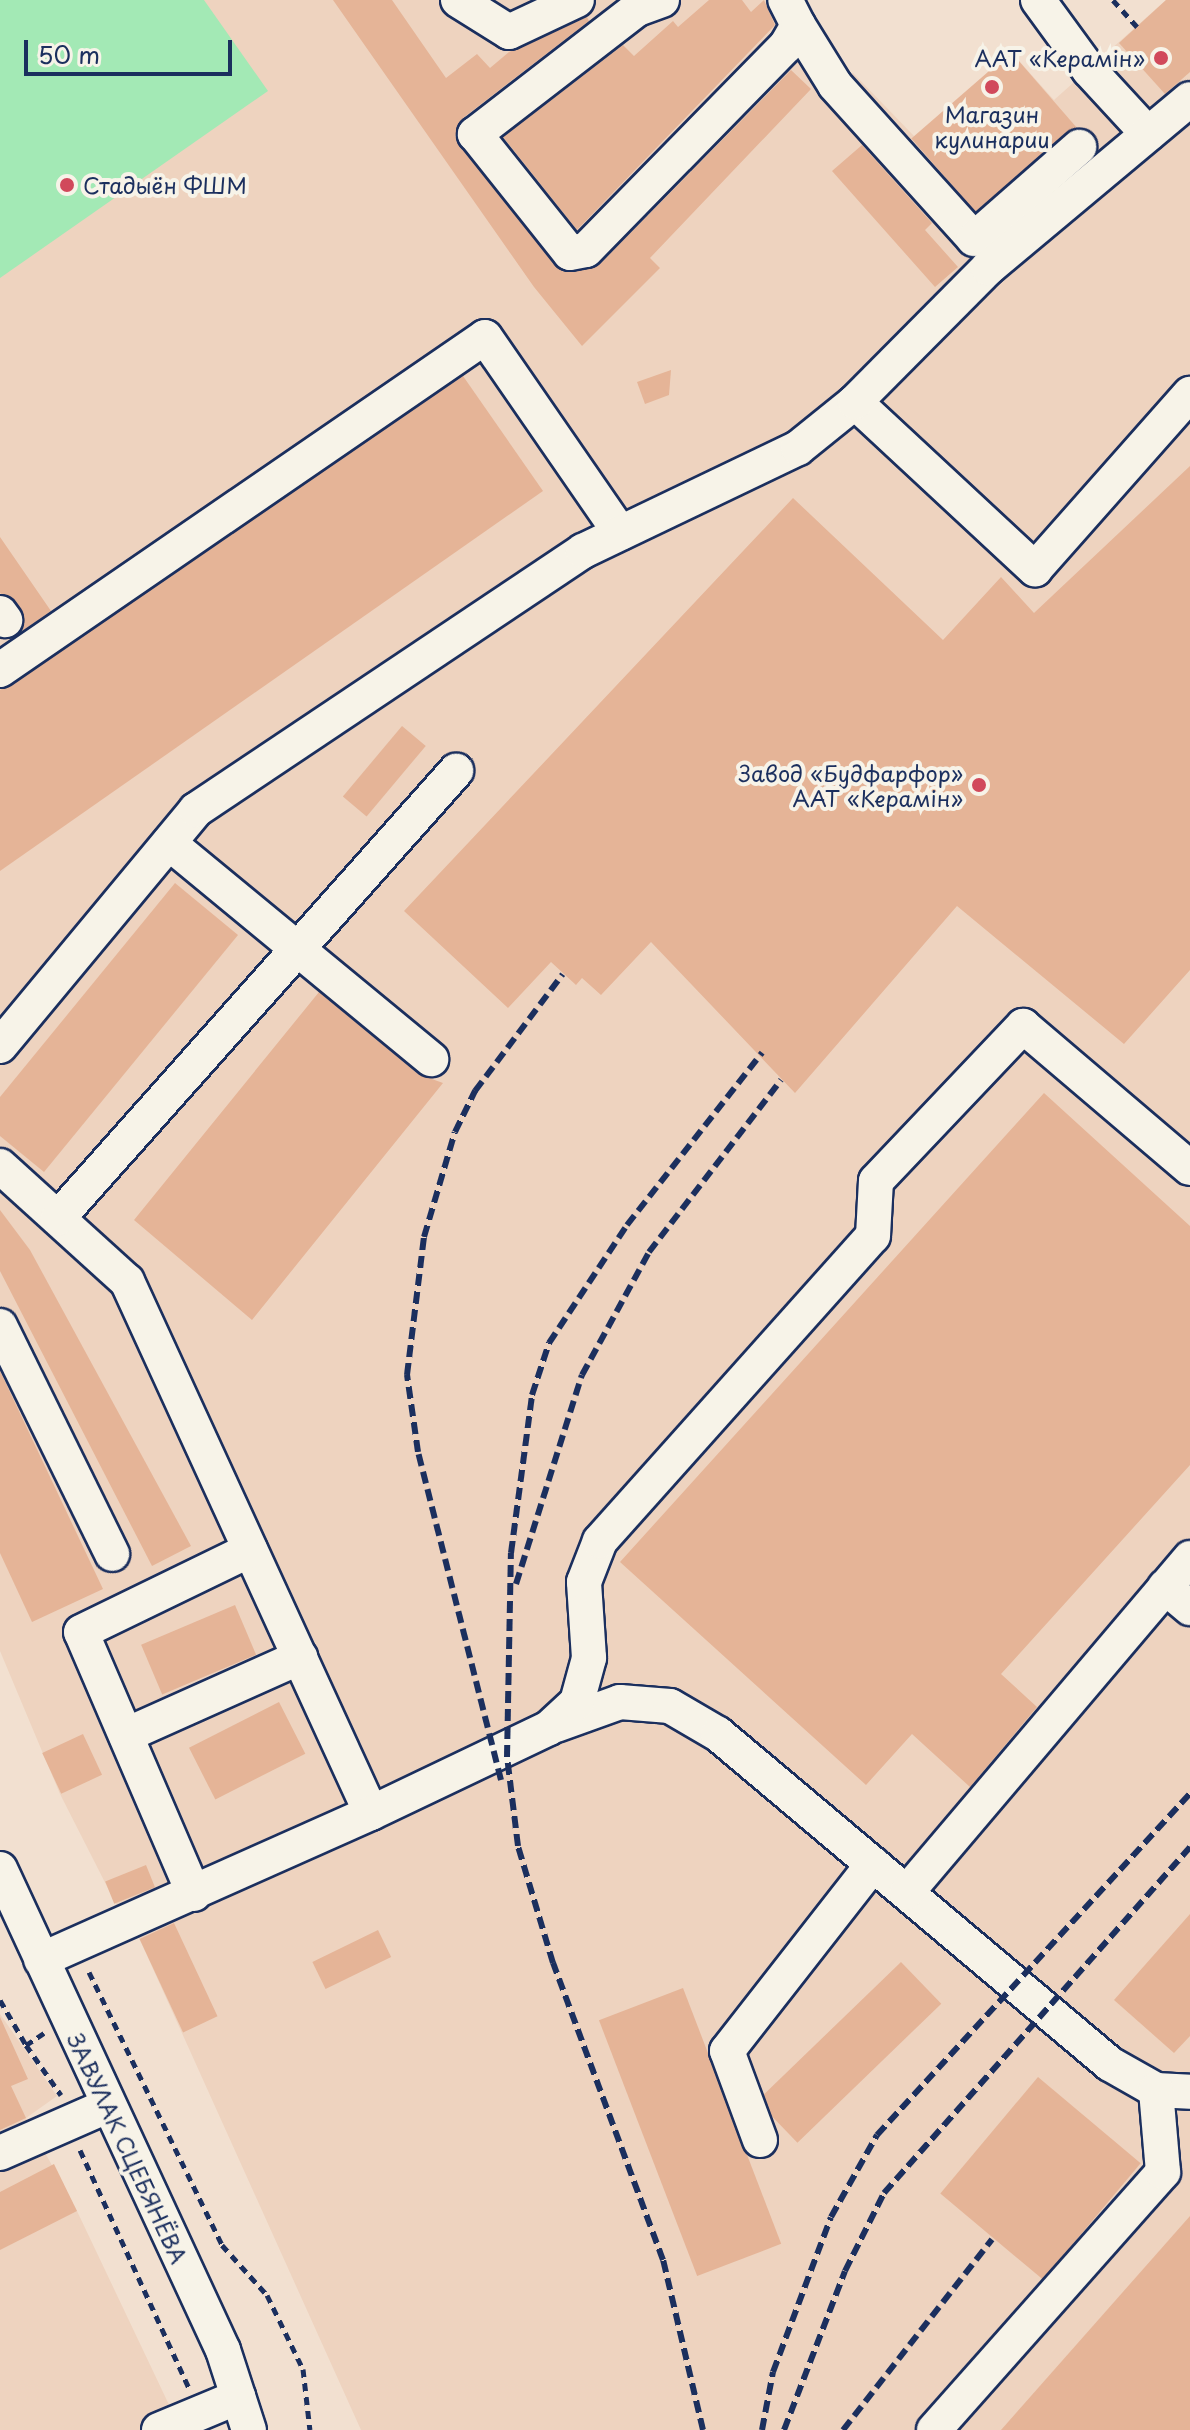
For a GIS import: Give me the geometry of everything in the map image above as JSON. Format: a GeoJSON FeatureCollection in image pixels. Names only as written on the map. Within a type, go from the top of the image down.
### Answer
{"type":"FeatureCollection","features":[{"type":"Feature","properties":{"kind":"street"},"geometry":{"type":"LineString","coordinates":[[458,0],[509,32],[577,0]]}},
{"type":"Feature","properties":{"kind":"street"},"geometry":{"type":"LineString","coordinates":[[662,0],[637,9],[475,134],[570,253],[586,250],[786,46],[792,12]]}},
{"type":"Feature","properties":{"kind":"street"},"geometry":{"type":"LineString","coordinates":[[1038,0],[1089,70],[1148,134]]}},
{"type":"Feature","properties":{"kind":"street"},"geometry":{"type":"LineString","coordinates":[[792,12],[835,85],[974,239],[1079,147]]}},
{"type":"Feature","properties":{"kind":"street"},"geometry":{"type":"LineString","coordinates":[[0,1046],[196,810],[583,551],[798,448],[855,402],[988,268],[1190,99]]}},
{"type":"Feature","properties":{"kind":"street"},"geometry":{"type":"LineString","coordinates":[[0,670],[485,337],[620,533]]}},
{"type":"Feature","properties":{"kind":"street"},"geometry":{"type":"LineString","coordinates":[[855,402],[1035,569],[1190,394]]}},
{"type":"Feature","properties":{"kind":"street"},"geometry":{"type":"LineString","coordinates":[[58,1218],[300,950],[456,771]]}},
{"type":"Feature","properties":{"kind":"street"},"geometry":{"type":"LineString","coordinates":[[169,843],[431,1059]]}},
{"type":"Feature","properties":{"kind":"street"},"geometry":{"type":"LineString","coordinates":[[549,1728],[577,1702],[589,1658],[584,1582],[600,1541],[873,1236],[876,1181],[1023,1026],[1190,1168]]}},
{"type":"Feature","properties":{"kind":"street"},"geometry":{"type":"LineString","coordinates":[[0,1166],[127,1281],[371,1813]]}},
{"type":"Feature","properties":{"kind":"street"},"geometry":{"type":"LineString","coordinates":[[0,1326],[112,1554]]}},
{"type":"Feature","properties":{"kind":"street"},"geometry":{"type":"LineString","coordinates":[[194,1894],[81,1632],[250,1550]]}},
{"type":"Feature","properties":{"kind":"street"},"geometry":{"type":"LineString","coordinates":[[907,1892],[1178,1597],[1190,1558]]}},
{"type":"Feature","properties":{"kind":"street"},"geometry":{"type":"LineString","coordinates":[[126,1735],[300,1657]]}},
{"type":"Feature","properties":{"kind":"street"},"geometry":{"type":"LineString","coordinates":[[41,1960],[194,1894],[549,1728],[620,1702],[670,1706],[718,1734],[1110,2064],[1156,2090],[1190,2092]]}},
{"type":"Feature","properties":{"kind":"street"},"geometry":{"type":"LineString","coordinates":[[760,2140],[727,2051],[873,1864]]}},
{"type":"Feature","properties":{"kind":"street","name":"ЗАВУЛАК СЦЕБЯНЁВА"},"geometry":{"type":"LineString","coordinates":[[0,1869],[107,2106],[223,2350],[249,2430]]}},
{"type":"Feature","properties":{"kind":"street"},"geometry":{"type":"LineString","coordinates":[[934,2430],[1163,2172],[1156,2090]]}},
{"type":"Feature","properties":{"kind":"street"},"geometry":{"type":"LineString","coordinates":[[0,2153],[107,2106]]}},
{"type":"Feature","properties":{"kind":"street"},"geometry":{"type":"LineString","coordinates":[[159,2430],[238,2397]]}},
{"type":"Feature","properties":{"kind":"path"},"geometry":{"type":"LineString","coordinates":[[1113,0],[1137,27]]}},
{"type":"Feature","properties":{"kind":"path"},"geometry":{"type":"LineString","coordinates":[[76,1945],[222,2245],[267,2295],[303,2369],[310,2430]]}},
{"type":"Feature","properties":{"kind":"path"},"geometry":{"type":"LineString","coordinates":[[26,2045],[101,1996]]}},
{"type":"Feature","properties":{"kind":"path"},"geometry":{"type":"LineString","coordinates":[[0,2000],[60,2095],[68,2123],[200,2413]]}},
{"type":"Feature","properties":{"kind":"shaded area"},"geometry":{"type":"Polygon","coordinates":[[[0,0],[796,0],[848,76],[853,73],[915,137],[1011,52],[1054,100],[1166,0],[1190,0],[1190,2430],[361,2430],[126,1909],[120,1912],[60,1794],[0,1651],[0,0]]]}},
{"type":"Feature","properties":{"kind":"shaded area"},"geometry":{"type":"Polygon","coordinates":[[[0,2014],[57,2096],[26,2118],[77,2211],[181,2430],[0,2430],[0,2014]]]}},
{"type":"Feature","properties":{"kind":"green space","name":"Стадыён ФШМ"},"geometry":{"type":"Polygon","coordinates":[[[0,0],[204,0],[268,91],[0,278],[0,0]]]}},
{"type":"Feature","properties":{"kind":"building"},"geometry":{"type":"Polygon","coordinates":[[[333,0],[392,0],[446,78],[477,54],[490,68],[509,52],[587,17],[589,21],[463,118],[455,136],[564,272],[600,264],[791,70],[811,89],[650,258],[660,268],[582,346],[534,287],[333,0]]]}},
{"type":"Feature","properties":{"kind":"building"},"geometry":{"type":"Polygon","coordinates":[[[709,0],[742,0],[751,12],[764,0],[775,25],[577,230],[503,137],[623,45],[634,56],[673,21],[678,27],[709,0]]]}},
{"type":"Feature","properties":{"kind":"building","name":"ААТ «Керамін»"},"geometry":{"type":"Polygon","coordinates":[[[1166,0],[1190,0],[1190,72],[1165,94],[1119,43],[1166,0]]]}},
{"type":"Feature","properties":{"kind":"building"},"geometry":{"type":"Polygon","coordinates":[[[1011,52],[1077,127],[977,214],[911,139],[1011,52]]]}},
{"type":"Feature","properties":{"kind":"building"},"geometry":{"type":"Polygon","coordinates":[[[862,145],[932,223],[925,230],[958,267],[935,287],[832,171],[862,145]]]}},
{"type":"Feature","properties":{"kind":"building"},"geometry":{"type":"Polygon","coordinates":[[[671,370],[669,395],[645,404],[637,382],[671,370]]]}},
{"type":"Feature","properties":{"kind":"building"},"geometry":{"type":"Polygon","coordinates":[[[463,376],[543,491],[0,871],[0,690],[463,376]]]}},
{"type":"Feature","properties":{"kind":"building"},"geometry":{"type":"Polygon","coordinates":[[[1190,466],[1190,970],[1124,1044],[957,906],[795,1093],[651,942],[601,995],[582,978],[576,985],[551,962],[508,1008],[404,911],[793,498],[943,640],[1001,577],[1034,613],[1190,466]]]}},
{"type":"Feature","properties":{"kind":"building"},"geometry":{"type":"Polygon","coordinates":[[[0,537],[51,611],[21,632],[21,608],[0,593],[0,537]]]}},
{"type":"Feature","properties":{"kind":"building"},"geometry":{"type":"Polygon","coordinates":[[[402,726],[426,746],[367,816],[343,796],[402,726]]]}},
{"type":"Feature","properties":{"kind":"building"},"geometry":{"type":"Polygon","coordinates":[[[175,883],[238,935],[44,1172],[0,1136],[0,1097],[175,883]]]}},
{"type":"Feature","properties":{"kind":"building"},"geometry":{"type":"Polygon","coordinates":[[[319,992],[418,1074],[443,1083],[252,1320],[134,1220],[319,992]]]}},
{"type":"Feature","properties":{"kind":"building"},"geometry":{"type":"Polygon","coordinates":[[[1044,1093],[1190,1226],[1190,1465],[1001,1674],[1037,1707],[970,1787],[912,1734],[866,1785],[620,1562],[1044,1093]]]}},
{"type":"Feature","properties":{"kind":"building"},"geometry":{"type":"Polygon","coordinates":[[[0,1210],[30,1250],[191,1546],[152,1566],[0,1271],[0,1210]]]}},
{"type":"Feature","properties":{"kind":"building"},"geometry":{"type":"Polygon","coordinates":[[[0,1371],[103,1589],[32,1622],[0,1553],[0,1371]]]}},
{"type":"Feature","properties":{"kind":"building"},"geometry":{"type":"Polygon","coordinates":[[[235,1605],[256,1655],[162,1695],[141,1645],[235,1605]]]}},
{"type":"Feature","properties":{"kind":"building"},"geometry":{"type":"Polygon","coordinates":[[[279,1702],[305,1754],[215,1800],[189,1748],[279,1702]]]}},
{"type":"Feature","properties":{"kind":"building"},"geometry":{"type":"Polygon","coordinates":[[[83,1734],[102,1775],[61,1794],[42,1753],[83,1734]]]}},
{"type":"Feature","properties":{"kind":"building"},"geometry":{"type":"Polygon","coordinates":[[[146,1865],[155,1887],[114,1904],[105,1881],[146,1865]]]}},
{"type":"Feature","properties":{"kind":"building"},"geometry":{"type":"Polygon","coordinates":[[[1190,1914],[1190,2036],[1174,2053],[1114,2000],[1190,1914]]]}},
{"type":"Feature","properties":{"kind":"building"},"geometry":{"type":"Polygon","coordinates":[[[174,1923],[218,2016],[183,2032],[140,1939],[174,1923]]]}},
{"type":"Feature","properties":{"kind":"building"},"geometry":{"type":"Polygon","coordinates":[[[378,1930],[391,1957],[326,1989],[312,1962],[378,1930]]]}},
{"type":"Feature","properties":{"kind":"building"},"geometry":{"type":"Polygon","coordinates":[[[901,1962],[941,2004],[797,2143],[757,2101],[901,1962]]]}},
{"type":"Feature","properties":{"kind":"building"},"geometry":{"type":"Polygon","coordinates":[[[683,1988],[781,2244],[697,2276],[599,2020],[683,1988]]]}},
{"type":"Feature","properties":{"kind":"building"},"geometry":{"type":"Polygon","coordinates":[[[0,2017],[28,2079],[11,2086],[26,2118],[0,2130],[0,2017]]]}},
{"type":"Feature","properties":{"kind":"building"},"geometry":{"type":"Polygon","coordinates":[[[1038,2077],[1141,2163],[1043,2280],[940,2193],[1038,2077]]]}},
{"type":"Feature","properties":{"kind":"building"},"geometry":{"type":"Polygon","coordinates":[[[54,2164],[77,2211],[0,2250],[0,2192],[54,2164]]]}},
{"type":"Feature","properties":{"kind":"building"},"geometry":{"type":"Polygon","coordinates":[[[1190,2216],[1190,2430],[1001,2430],[1190,2216]]]}},
{"type":"Feature","properties":{"kind":"railway"},"geometry":{"type":"LineString","coordinates":[[501,1780],[418,1452],[407,1375],[424,1237],[455,1132],[475,1091],[563,974]]}},
{"type":"Feature","properties":{"kind":"railway"},"geometry":{"type":"LineString","coordinates":[[703,2430],[663,2260],[553,1963],[518,1846],[507,1757],[511,1553],[532,1395],[549,1343],[627,1225],[762,1053]]}},
{"type":"Feature","properties":{"kind":"railway"},"geometry":{"type":"LineString","coordinates":[[516,1584],[582,1375],[649,1252],[781,1080]]}},
{"type":"Feature","properties":{"kind":"railway"},"geometry":{"type":"LineString","coordinates":[[762,2430],[773,2372],[831,2217],[877,2135],[1190,1793]]}},
{"type":"Feature","properties":{"kind":"railway"},"geometry":{"type":"LineString","coordinates":[[784,2430],[845,2271],[884,2193],[1190,1847]]}},
{"type":"Feature","properties":{"kind":"railway"},"geometry":{"type":"LineString","coordinates":[[843,2430],[992,2239]]}},
{"type":"Feature","properties":{"kind":"place","name":"ААТ «Керамін»"},"geometry":{"type":"Point","coordinates":[1161,58]}},
{"type":"Feature","properties":{"kind":"place","name":"Магазин кулинарии"},"geometry":{"type":"Point","coordinates":[992,87]}},
{"type":"Feature","properties":{"kind":"place","name":"Стадыён ФШМ"},"geometry":{"type":"Point","coordinates":[67,185]}},
{"type":"Feature","properties":{"kind":"place","name":"Завод «Будфарфор» ААТ «Керамін»"},"geometry":{"type":"Point","coordinates":[979,785]}}]}
